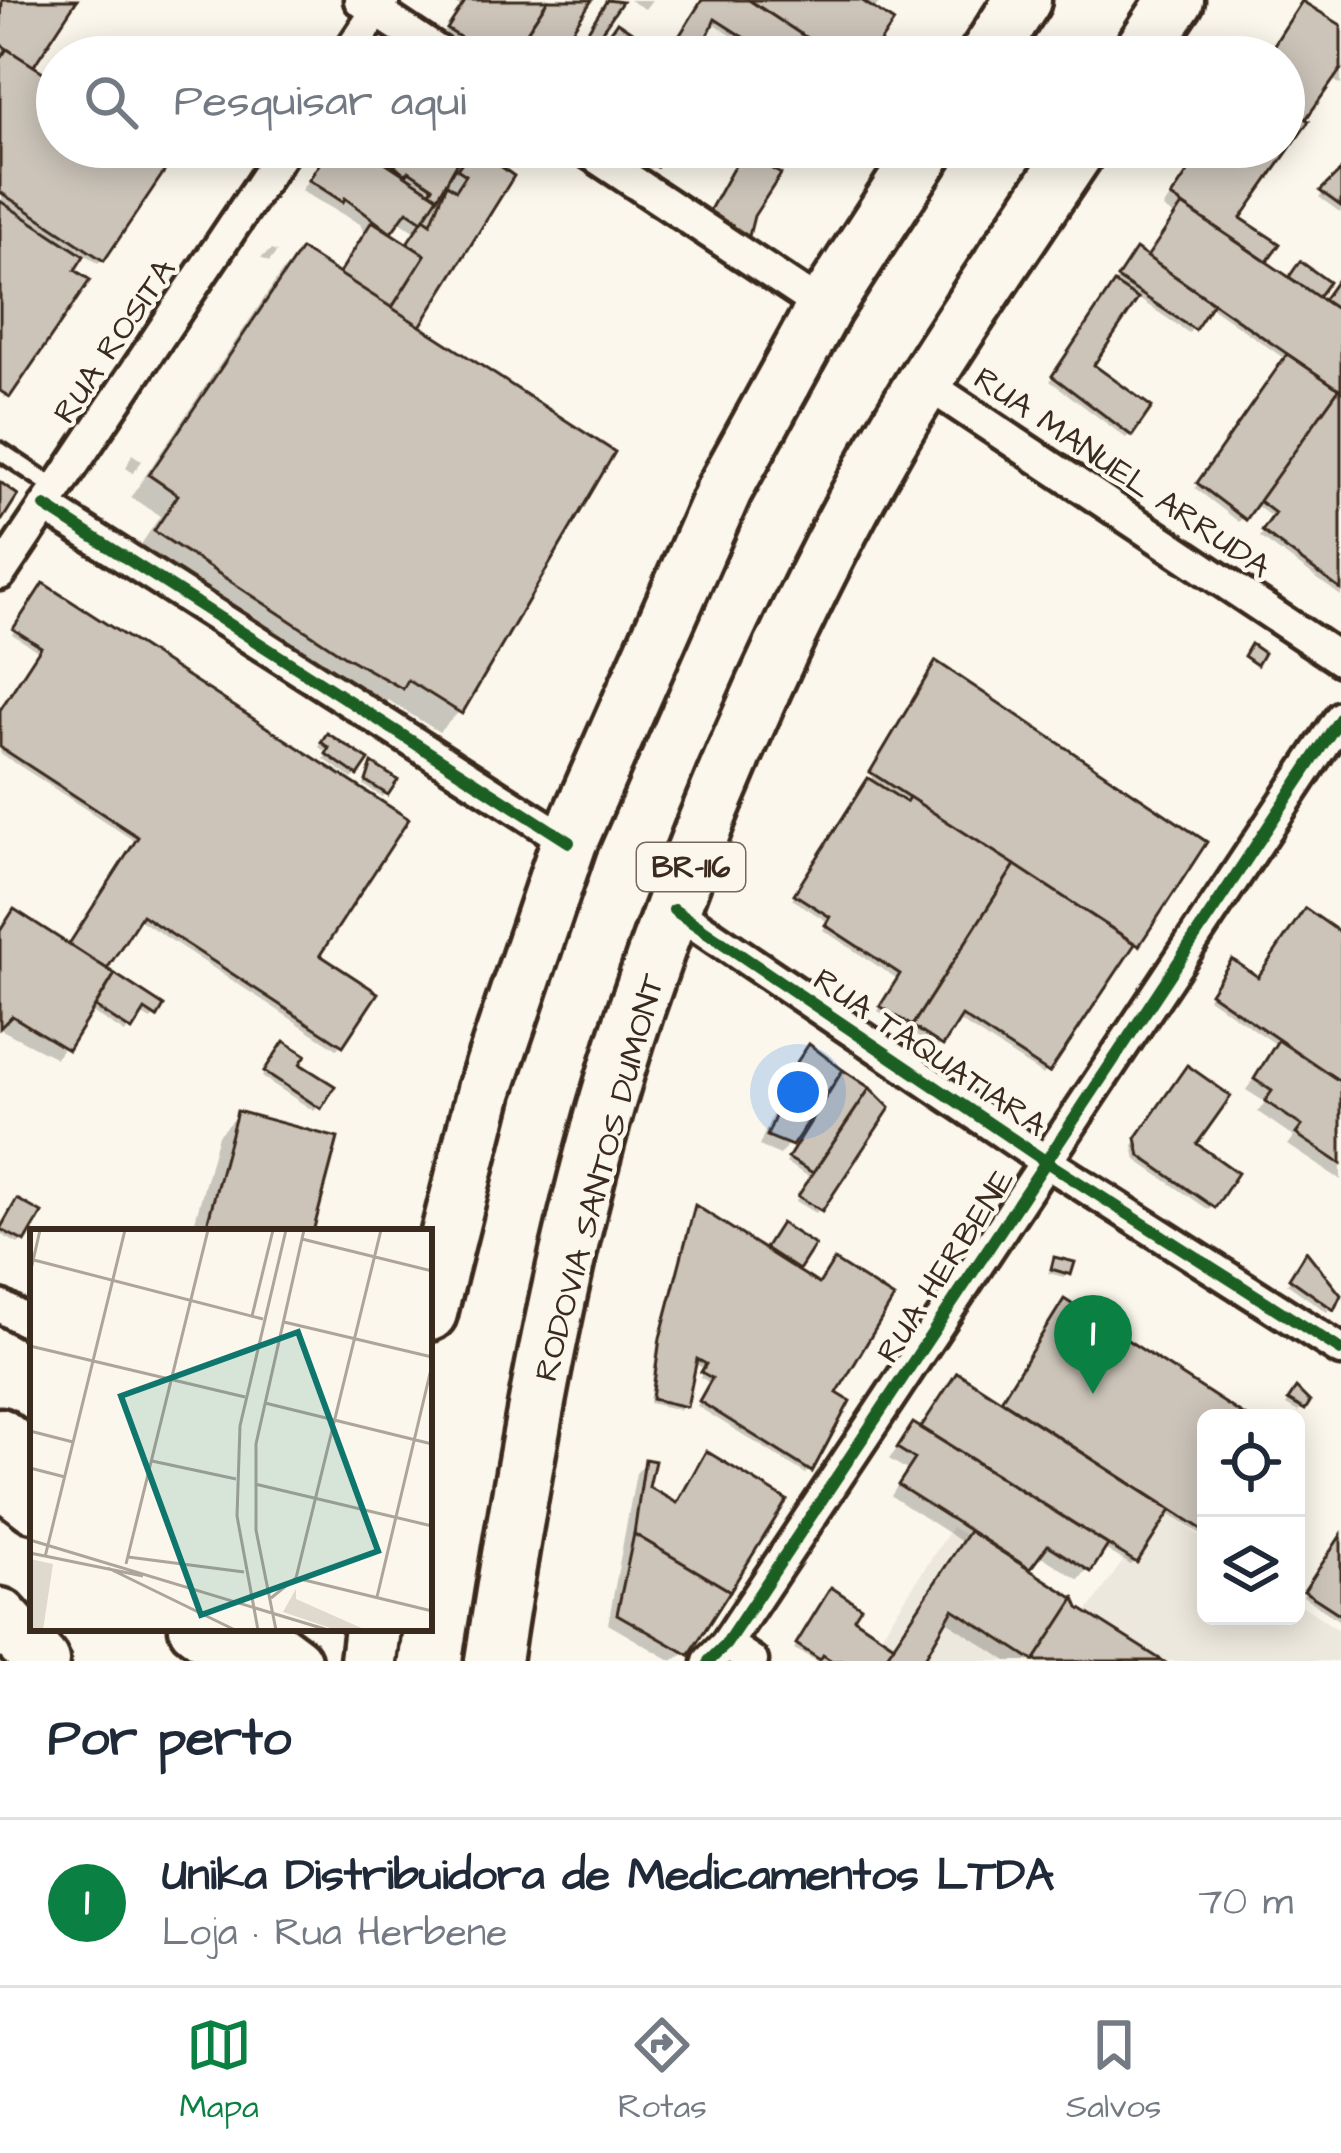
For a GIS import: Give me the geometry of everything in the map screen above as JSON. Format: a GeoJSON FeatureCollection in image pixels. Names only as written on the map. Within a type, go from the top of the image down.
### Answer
{"type":"FeatureCollection","features":[{"type":"Feature","properties":{"kind":"highway"},"geometry":{"type":"LineString","coordinates":[[1000,36],[1023,0]]}},
{"type":"Feature","properties":{"kind":"highway"},"geometry":{"type":"LineString","coordinates":[[1152,36],[1176,0]]}},
{"type":"Feature","properties":{"kind":"highway"},"geometry":{"type":"LineString","coordinates":[[432,1301],[485,1090],[569,842],[724,490],[824,308],[914,168]]}},
{"type":"Feature","properties":{"kind":"highway","name":"RODOVIA SANTOS DUMONT"},"geometry":{"type":"LineString","coordinates":[[493,1661],[524,1460],[578,1227],[637,1008],[674,910],[782,652],[924,382],[1065,168]]}},
{"type":"Feature","properties":{"kind":"highway"},"geometry":{"type":"LineString","coordinates":[[0,1616],[41,1661]]}},
{"type":"Feature","properties":{"kind":"highway"},"geometry":{"type":"LineString","coordinates":[[368,1661],[372,1631]]}},
{"type":"Feature","properties":{"kind":"main road"},"geometry":{"type":"LineString","coordinates":[[0,1433],[30,1457]]}},
{"type":"Feature","properties":{"kind":"main road"},"geometry":{"type":"LineString","coordinates":[[0,1482],[30,1505]]}},
{"type":"Feature","properties":{"kind":"main road"},"geometry":{"type":"LineString","coordinates":[[224,1640],[296,1661]]}},
{"type":"Feature","properties":{"kind":"street"},"geometry":{"type":"LineString","coordinates":[[357,36],[373,4],[417,36]]}},
{"type":"Feature","properties":{"kind":"street","name":"RUA ROSITA"},"geometry":{"type":"LineString","coordinates":[[0,574],[272,168]]}},
{"type":"Feature","properties":{"kind":"street"},"geometry":{"type":"LineString","coordinates":[[613,168],[824,308]]}},
{"type":"Feature","properties":{"kind":"street","name":"RUA MANUEL ARRUDA"},"geometry":{"type":"LineString","coordinates":[[924,382],[1341,660]]}},
{"type":"Feature","properties":{"kind":"street"},"geometry":{"type":"LineString","coordinates":[[51,498],[569,842]]}},
{"type":"Feature","properties":{"kind":"street","name":"RUA HERBENE"},"geometry":{"type":"LineString","coordinates":[[729,1655],[1045,1161],[1341,717]]}},
{"type":"Feature","properties":{"kind":"street","name":"RUA TAQUATIARA"},"geometry":{"type":"LineString","coordinates":[[674,910],[1045,1161],[1341,1350]]}},
{"type":"Feature","properties":{"kind":"street"},"geometry":{"type":"LineString","coordinates":[[0,1306],[30,1323]]}},
{"type":"Feature","properties":{"kind":"lane"},"geometry":{"type":"LineString","coordinates":[[0,451],[51,498]]}},
{"type":"Feature","properties":{"kind":"shaded area"},"geometry":{"type":"Polygon","coordinates":[[[1160,1509],[1197,1534],[1197,1625],[1305,1625],[1305,1607],[1341,1632],[1341,1661],[864,1661],[952,1527],[1087,1612],[1160,1509]]]}},
{"type":"Feature","properties":{"kind":"building"},"geometry":{"type":"Polygon","coordinates":[[[2,0],[77,0],[53,36],[36,36],[33,67],[0,44],[2,0]]]}},
{"type":"Feature","properties":{"kind":"building"},"geometry":{"type":"Polygon","coordinates":[[[466,0],[548,0],[524,36],[458,36],[447,29],[466,0]]]}},
{"type":"Feature","properties":{"kind":"building"},"geometry":{"type":"Polygon","coordinates":[[[548,0],[592,0],[568,36],[528,36],[548,0]]]}},
{"type":"Feature","properties":{"kind":"building"},"geometry":{"type":"Polygon","coordinates":[[[607,0],[622,2],[598,36],[586,34],[607,0]]]}},
{"type":"Feature","properties":{"kind":"building"},"geometry":{"type":"Polygon","coordinates":[[[702,0],[749,0],[804,36],[741,36],[715,19],[708,36],[679,36],[702,0]]]}},
{"type":"Feature","properties":{"kind":"building"},"geometry":{"type":"Polygon","coordinates":[[[749,0],[861,0],[894,22],[884,36],[804,36],[749,0]]]}},
{"type":"Feature","properties":{"kind":"building"},"geometry":{"type":"Polygon","coordinates":[[[1302,1],[1341,25],[1341,69],[1306,119],[1305,36],[1280,36],[1302,1]]]}},
{"type":"Feature","properties":{"kind":"building"},"geometry":{"type":"Polygon","coordinates":[[[617,22],[638,36],[607,36],[617,22]]]}},
{"type":"Feature","properties":{"kind":"building"},"geometry":{"type":"Polygon","coordinates":[[[7,49],[36,68],[36,168],[166,169],[104,261],[0,192],[0,59],[7,49]]]}},
{"type":"Feature","properties":{"kind":"building"},"geometry":{"type":"Polygon","coordinates":[[[317,168],[394,168],[438,197],[422,221],[407,211],[391,233],[345,198],[343,202],[309,180],[317,168]]]}},
{"type":"Feature","properties":{"kind":"building"},"geometry":{"type":"Polygon","coordinates":[[[398,168],[454,168],[438,197],[430,191],[433,187],[409,171],[406,175],[398,168]]]}},
{"type":"Feature","properties":{"kind":"building"},"geometry":{"type":"Polygon","coordinates":[[[503,168],[514,176],[419,328],[391,309],[425,255],[407,243],[424,218],[431,223],[447,184],[456,190],[466,175],[457,169],[503,168]]]}},
{"type":"Feature","properties":{"kind":"building"},"geometry":{"type":"Polygon","coordinates":[[[733,168],[773,168],[781,174],[754,216],[748,240],[707,215],[733,168]]]}},
{"type":"Feature","properties":{"kind":"building"},"geometry":{"type":"Polygon","coordinates":[[[1191,168],[1276,168],[1241,218],[1280,244],[1267,262],[1171,197],[1191,168]]]}},
{"type":"Feature","properties":{"kind":"building"},"geometry":{"type":"Polygon","coordinates":[[[1341,170],[1341,206],[1320,191],[1341,170]]]}},
{"type":"Feature","properties":{"kind":"building"},"geometry":{"type":"Polygon","coordinates":[[[0,201],[84,256],[75,270],[90,280],[10,397],[0,391],[0,201]]]}},
{"type":"Feature","properties":{"kind":"building"},"geometry":{"type":"Polygon","coordinates":[[[1182,205],[1341,312],[1341,391],[1147,257],[1182,205]]]}},
{"type":"Feature","properties":{"kind":"building"},"geometry":{"type":"Polygon","coordinates":[[[372,221],[425,255],[391,309],[339,274],[372,221]]]}},
{"type":"Feature","properties":{"kind":"building"},"geometry":{"type":"Polygon","coordinates":[[[301,249],[615,452],[462,714],[408,680],[403,689],[344,656],[154,531],[178,495],[149,475],[301,249]]]}},
{"type":"Feature","properties":{"kind":"building"},"geometry":{"type":"Polygon","coordinates":[[[1136,249],[1213,303],[1195,330],[1117,278],[1136,249]]]}},
{"type":"Feature","properties":{"kind":"building"},"geometry":{"type":"Polygon","coordinates":[[[1300,261],[1329,282],[1318,297],[1289,277],[1300,261]]]}},
{"type":"Feature","properties":{"kind":"building"},"geometry":{"type":"Polygon","coordinates":[[[1341,275],[1341,312],[1323,300],[1341,275]]]}},
{"type":"Feature","properties":{"kind":"building"},"geometry":{"type":"Polygon","coordinates":[[[1114,283],[1138,299],[1094,365],[1152,407],[1132,436],[1052,376],[1114,283]]]}},
{"type":"Feature","properties":{"kind":"building"},"geometry":{"type":"Polygon","coordinates":[[[1287,354],[1339,389],[1246,520],[1197,483],[1287,354]]]}},
{"type":"Feature","properties":{"kind":"building"},"geometry":{"type":"Polygon","coordinates":[[[1339,389],[1341,590],[1262,531],[1275,513],[1259,501],[1339,389]]]}},
{"type":"Feature","properties":{"kind":"building"},"geometry":{"type":"Polygon","coordinates":[[[0,482],[18,495],[2,520],[0,519],[0,482]]]}},
{"type":"Feature","properties":{"kind":"building"},"geometry":{"type":"Polygon","coordinates":[[[43,583],[409,819],[320,955],[378,993],[343,1046],[142,915],[107,969],[69,944],[138,837],[0,747],[0,710],[41,647],[13,629],[43,583]]]}},
{"type":"Feature","properties":{"kind":"building"},"geometry":{"type":"Polygon","coordinates":[[[1251,644],[1264,653],[1257,665],[1244,656],[1251,644]]]}},
{"type":"Feature","properties":{"kind":"building"},"geometry":{"type":"Polygon","coordinates":[[[936,661],[1207,842],[1139,946],[870,772],[936,661]]]}},
{"type":"Feature","properties":{"kind":"building"},"geometry":{"type":"Polygon","coordinates":[[[327,733],[369,760],[358,776],[326,754],[329,748],[321,742],[327,733]]]}},
{"type":"Feature","properties":{"kind":"building"},"geometry":{"type":"Polygon","coordinates":[[[372,763],[398,780],[388,795],[366,781],[372,763]]]}},
{"type":"Feature","properties":{"kind":"building"},"geometry":{"type":"Polygon","coordinates":[[[868,778],[906,802],[909,797],[1015,865],[912,1026],[880,1006],[900,974],[825,925],[830,917],[794,894],[868,778]]]}},
{"type":"Feature","properties":{"kind":"building"},"geometry":{"type":"Polygon","coordinates":[[[1015,865],[1135,944],[1049,1073],[962,1016],[943,1046],[912,1026],[1015,865]]]}},
{"type":"Feature","properties":{"kind":"building"},"geometry":{"type":"Polygon","coordinates":[[[1305,908],[1341,933],[1341,1082],[1210,993],[1232,959],[1258,977],[1305,908]]]}},
{"type":"Feature","properties":{"kind":"building"},"geometry":{"type":"Polygon","coordinates":[[[14,909],[115,974],[68,1050],[12,1016],[0,1028],[0,931],[14,909]]]}},
{"type":"Feature","properties":{"kind":"building"},"geometry":{"type":"Polygon","coordinates":[[[115,974],[164,1006],[157,1018],[145,1010],[132,1031],[95,1007],[115,974]]]}},
{"type":"Feature","properties":{"kind":"building"},"geometry":{"type":"Polygon","coordinates":[[[1278,1040],[1341,1082],[1341,1164],[1296,1134],[1302,1126],[1265,1101],[1272,1091],[1254,1079],[1278,1040]]]}},
{"type":"Feature","properties":{"kind":"building"},"geometry":{"type":"Polygon","coordinates":[[[284,1041],[306,1055],[300,1064],[335,1086],[321,1109],[264,1071],[284,1041]]]}},
{"type":"Feature","properties":{"kind":"building"},"geometry":{"type":"Polygon","coordinates":[[[809,1044],[843,1070],[792,1146],[767,1136],[788,1085],[783,1083],[809,1044]]]}},
{"type":"Feature","properties":{"kind":"building"},"geometry":{"type":"Polygon","coordinates":[[[1187,1065],[1231,1096],[1197,1144],[1238,1173],[1215,1208],[1140,1156],[1136,1138],[1187,1065]]]}},
{"type":"Feature","properties":{"kind":"building"},"geometry":{"type":"Polygon","coordinates":[[[843,1070],[870,1088],[813,1173],[788,1158],[843,1070]]]}},
{"type":"Feature","properties":{"kind":"building"},"geometry":{"type":"Polygon","coordinates":[[[870,1088],[890,1108],[822,1211],[798,1196],[870,1088]]]}},
{"type":"Feature","properties":{"kind":"building"},"geometry":{"type":"Polygon","coordinates":[[[237,1111],[338,1138],[314,1229],[206,1229],[237,1111]]]}},
{"type":"Feature","properties":{"kind":"building"},"geometry":{"type":"Polygon","coordinates":[[[17,1199],[42,1213],[25,1242],[0,1229],[17,1199]]]}},
{"type":"Feature","properties":{"kind":"building"},"geometry":{"type":"Polygon","coordinates":[[[695,1205],[819,1284],[834,1260],[894,1298],[837,1393],[850,1401],[812,1472],[699,1401],[712,1378],[701,1372],[706,1364],[697,1359],[687,1407],[652,1399],[660,1338],[695,1205]]]}},
{"type":"Feature","properties":{"kind":"building"},"geometry":{"type":"Polygon","coordinates":[[[781,1223],[815,1245],[799,1270],[765,1248],[781,1223]]]}},
{"type":"Feature","properties":{"kind":"building"},"geometry":{"type":"Polygon","coordinates":[[[1306,1251],[1341,1295],[1334,1310],[1289,1278],[1306,1251]]]}},
{"type":"Feature","properties":{"kind":"building"},"geometry":{"type":"Polygon","coordinates":[[[1054,1257],[1075,1262],[1071,1275],[1051,1269],[1054,1257]]]}},
{"type":"Feature","properties":{"kind":"building"},"geometry":{"type":"Polygon","coordinates":[[[1064,1299],[1234,1409],[1197,1409],[1197,1526],[1001,1400],[1064,1299]]]}},
{"type":"Feature","properties":{"kind":"building"},"geometry":{"type":"Polygon","coordinates":[[[957,1372],[1171,1510],[1137,1563],[921,1427],[957,1372]]]}},
{"type":"Feature","properties":{"kind":"building"},"geometry":{"type":"Polygon","coordinates":[[[1296,1388],[1310,1402],[1305,1410],[1288,1400],[1296,1388]]]}},
{"type":"Feature","properties":{"kind":"building"},"geometry":{"type":"Polygon","coordinates":[[[913,1423],[1108,1545],[1091,1572],[1048,1545],[1030,1569],[898,1485],[915,1459],[897,1448],[913,1423]]]}},
{"type":"Feature","properties":{"kind":"building"},"geometry":{"type":"Polygon","coordinates":[[[706,1451],[787,1500],[730,1591],[634,1534],[645,1459],[655,1461],[649,1487],[677,1503],[706,1451]]]}},
{"type":"Feature","properties":{"kind":"building"},"geometry":{"type":"Polygon","coordinates":[[[969,1531],[1075,1599],[1034,1661],[953,1609],[923,1661],[883,1661],[969,1531]]]}},
{"type":"Feature","properties":{"kind":"building"},"geometry":{"type":"Polygon","coordinates":[[[634,1534],[730,1591],[689,1655],[617,1614],[634,1534]]]}},
{"type":"Feature","properties":{"kind":"building"},"geometry":{"type":"Polygon","coordinates":[[[1341,1535],[1341,1615],[1305,1589],[1341,1535]]]}},
{"type":"Feature","properties":{"kind":"building"},"geometry":{"type":"Polygon","coordinates":[[[831,1587],[861,1607],[854,1618],[894,1645],[883,1661],[832,1661],[823,1655],[820,1660],[796,1644],[831,1587]]]}},
{"type":"Feature","properties":{"kind":"building"},"geometry":{"type":"Polygon","coordinates":[[[1075,1598],[1079,1608],[1163,1661],[1034,1661],[1075,1598]]]}},
{"type":"Feature","properties":{"kind":"cycle path"},"geometry":{"type":"LineString","coordinates":[[45,506],[569,842]]}},
{"type":"Feature","properties":{"kind":"cycle path"},"geometry":{"type":"LineString","coordinates":[[709,1661],[726,1644],[1341,717]]}},
{"type":"Feature","properties":{"kind":"cycle path"},"geometry":{"type":"LineString","coordinates":[[674,910],[1045,1161],[1341,1350]]}},
{"type":"Feature","properties":{"kind":"place","name":"Unika Distribuidora de Medicamentos LTDA"},"geometry":{"type":"Point","coordinates":[1093,1394]}}]}
